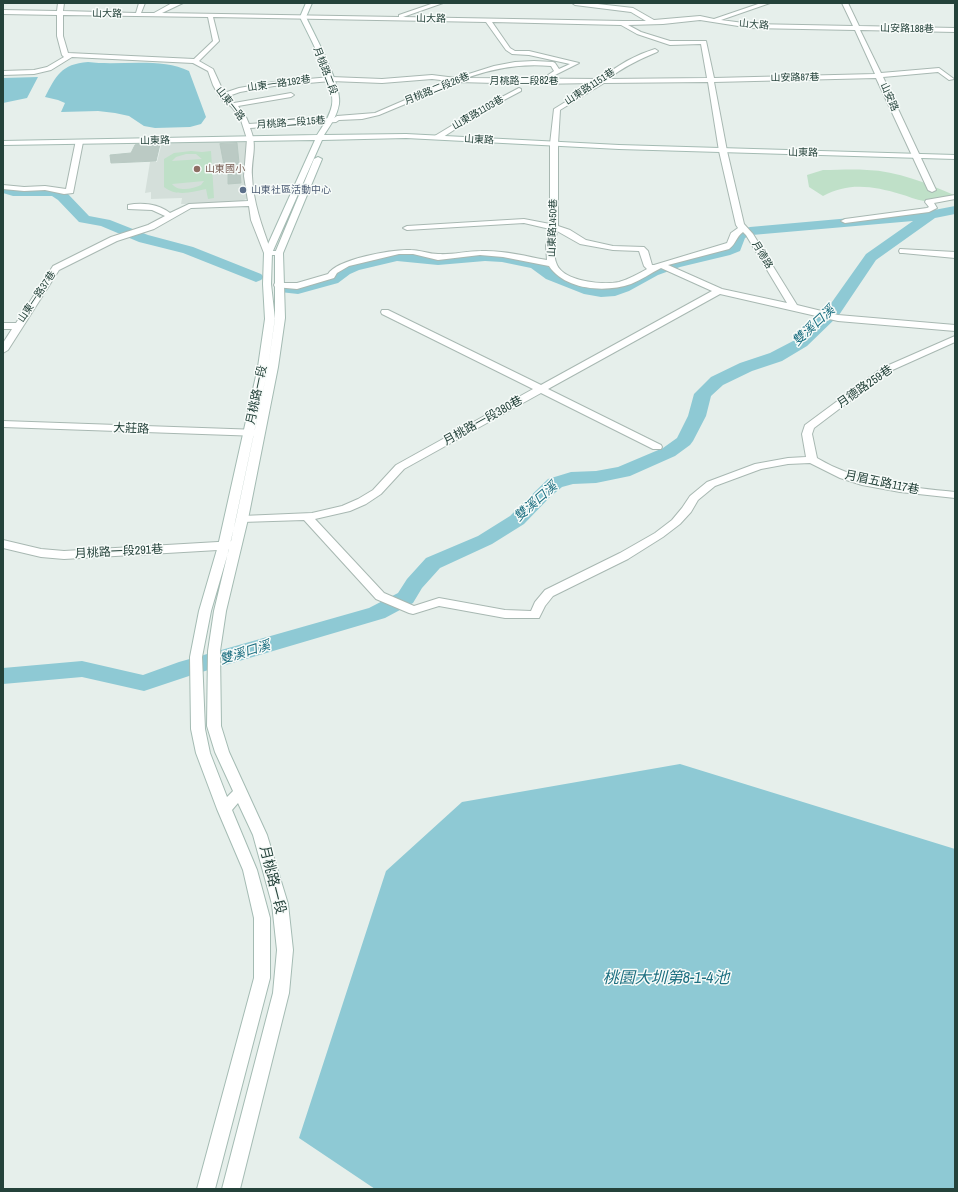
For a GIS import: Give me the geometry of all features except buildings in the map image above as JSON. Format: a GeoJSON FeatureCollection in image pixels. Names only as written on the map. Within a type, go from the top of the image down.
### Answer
{"type":"FeatureCollection","features":[{"type":"Feature","properties":{"kind":"street"},"geometry":{"type":"LineString","coordinates":[[61,3],[59,13],[60,41],[65,55],[70,56]]}},
{"type":"Feature","properties":{"kind":"street"},"geometry":{"type":"LineString","coordinates":[[138,14],[142,3]]}},
{"type":"Feature","properties":{"kind":"street"},"geometry":{"type":"LineString","coordinates":[[156,14],[174,4],[180,3]]}},
{"type":"Feature","properties":{"kind":"street"},"geometry":{"type":"LineString","coordinates":[[307,17],[309,3]]}},
{"type":"Feature","properties":{"kind":"street"},"geometry":{"type":"LineString","coordinates":[[307,17],[316,3]]}},
{"type":"Feature","properties":{"kind":"street"},"geometry":{"type":"LineString","coordinates":[[394,19],[440,3]]}},
{"type":"Feature","properties":{"kind":"street"},"geometry":{"type":"LineString","coordinates":[[574,3],[633,10],[652,22]]}},
{"type":"Feature","properties":{"kind":"street"},"geometry":{"type":"LineString","coordinates":[[716,20],[767,3]]}},
{"type":"Feature","properties":{"kind":"street","name":"山安路"},"geometry":{"type":"LineString","coordinates":[[846,3],[932,190]]}},
{"type":"Feature","properties":{"kind":"street","name":"山大路"},"geometry":{"type":"LineString","coordinates":[[3,12],[623,23],[700,18],[751,26],[858,29]]}},
{"type":"Feature","properties":{"kind":"street"},"geometry":{"type":"LineString","coordinates":[[195,61],[202,56],[216,41],[210,15]]}},
{"type":"Feature","properties":{"kind":"street","name":"月桃路二段"},"geometry":{"type":"LineString","coordinates":[[307,17],[338,78],[343,100],[343,106],[322,138]]}},
{"type":"Feature","properties":{"kind":"street","name":"月桃路二段"},"geometry":{"type":"LineString","coordinates":[[307,17],[330,78],[336,101],[334,120]]}},
{"type":"Feature","properties":{"kind":"street"},"geometry":{"type":"LineString","coordinates":[[487,20],[508,49],[514,53],[529,53],[576,63],[534,82]]}},
{"type":"Feature","properties":{"kind":"street","name":"月德路"},"geometry":{"type":"LineString","coordinates":[[623,23],[639,33],[670,43],[704,42],[712,80],[723,151],[740,225],[746,231],[794,307]]}},
{"type":"Feature","properties":{"kind":"street","name":"山安路188巷"},"geometry":{"type":"LineString","coordinates":[[858,29],[955,30]]}},
{"type":"Feature","properties":{"kind":"street","name":"山東路1151巷"},"geometry":{"type":"LineString","coordinates":[[554,144],[557,110],[604,80],[613,72],[637,58],[655,51]]}},
{"type":"Feature","properties":{"kind":"street"},"geometry":{"type":"LineString","coordinates":[[3,73],[34,72],[49,69],[70,56]]}},
{"type":"Feature","properties":{"kind":"street","name":"山東一路"},"geometry":{"type":"LineString","coordinates":[[70,56],[164,58],[195,61],[211,70],[216,85],[222,96],[227,102],[233,105],[243,117],[251,139],[248,176],[252,203],[255,220],[268,253]]}},
{"type":"Feature","properties":{"kind":"street","name":"月桃路二段26巷"},"geometry":{"type":"LineString","coordinates":[[334,120],[376,114],[495,66],[515,63],[542,62],[553,64],[558,72]]}},
{"type":"Feature","properties":{"kind":"street","name":"山安路87巷"},"geometry":{"type":"LineString","coordinates":[[712,80],[879,75],[939,70],[951,79]]}},
{"type":"Feature","properties":{"kind":"street","name":"月桃路二段82巷"},"geometry":{"type":"LineString","coordinates":[[338,78],[382,81],[423,77],[471,81],[534,82],[604,80],[712,80]]}},
{"type":"Feature","properties":{"kind":"street","name":"山東一路192巷"},"geometry":{"type":"LineString","coordinates":[[222,96],[239,90],[274,84],[338,78]]}},
{"type":"Feature","properties":{"kind":"street","name":"山東路1103巷"},"geometry":{"type":"LineString","coordinates":[[437,137],[483,109],[519,90]]}},
{"type":"Feature","properties":{"kind":"street"},"geometry":{"type":"LineString","coordinates":[[233,105],[291,95]]}},
{"type":"Feature","properties":{"kind":"street","name":"月桃路二段15巷"},"geometry":{"type":"LineString","coordinates":[[246,126],[334,120]]}},
{"type":"Feature","properties":{"kind":"street","name":"山東路"},"geometry":{"type":"LineString","coordinates":[[3,143],[437,137],[554,144],[723,151],[955,157]]}},
{"type":"Feature","properties":{"kind":"street","name":"月桃路一段"},"geometry":{"type":"LineString","coordinates":[[231,1189],[281,993],[284,950],[280,904],[260,834],[222,752],[214,726],[214,651],[230,545],[253,433],[280,318],[278,285],[279,253],[322,138]]}},
{"type":"Feature","properties":{"kind":"street","name":"月桃路一段"},"geometry":{"type":"LineString","coordinates":[[268,367],[270,319],[267,284],[268,253],[322,138]]}},
{"type":"Feature","properties":{"kind":"street"},"geometry":{"type":"LineString","coordinates":[[3,187],[24,189],[45,188],[64,192],[70,191],[79,142]]}},
{"type":"Feature","properties":{"kind":"street","name":"山東路1450巷"},"geometry":{"type":"LineString","coordinates":[[554,144],[554,227],[551,238],[552,264],[555,269],[563,275],[587,285],[598,287],[622,284],[656,267],[726,247],[731,244],[734,235],[746,231]]}},
{"type":"Feature","properties":{"kind":"street"},"geometry":{"type":"LineString","coordinates":[[845,221],[929,210],[933,208],[929,202],[955,197]]}},
{"type":"Feature","properties":{"kind":"street"},"geometry":{"type":"LineString","coordinates":[[131,207],[150,206],[167,213],[170,217],[189,206],[252,203]]}},
{"type":"Feature","properties":{"kind":"street","name":"山東一路37巷"},"geometry":{"type":"LineString","coordinates":[[3,350],[17,326],[56,268],[114,239],[151,227],[170,217]]}},
{"type":"Feature","properties":{"kind":"street"},"geometry":{"type":"LineString","coordinates":[[407,228],[516,221],[554,227],[567,232],[583,242],[613,248],[641,249],[644,251],[648,266],[671,271],[719,291],[838,318],[955,328]]}},
{"type":"Feature","properties":{"kind":"street"},"geometry":{"type":"LineString","coordinates":[[903,251],[955,255]]}},
{"type":"Feature","properties":{"kind":"street"},"geometry":{"type":"LineString","coordinates":[[278,285],[298,286],[331,276],[334,271],[346,264],[399,252],[413,252],[438,257],[480,252],[503,254],[552,264]]}},
{"type":"Feature","properties":{"kind":"street"},"geometry":{"type":"LineString","coordinates":[[268,253],[279,253]]}},
{"type":"Feature","properties":{"kind":"street","name":"月桃路一段380巷"},"geometry":{"type":"LineString","coordinates":[[242,519],[308,518],[351,508],[378,491],[400,468],[719,291]]}},
{"type":"Feature","properties":{"kind":"street"},"geometry":{"type":"LineString","coordinates":[[385,312],[657,447]]}},
{"type":"Feature","properties":{"kind":"street"},"geometry":{"type":"LineString","coordinates":[[3,326],[17,326]]}},
{"type":"Feature","properties":{"kind":"street","name":"月德路259巷"},"geometry":{"type":"LineString","coordinates":[[812,460],[807,434],[809,427],[885,370],[955,339]]}},
{"type":"Feature","properties":{"kind":"street","name":"大莊路"},"geometry":{"type":"LineString","coordinates":[[3,424],[253,433]]}},
{"type":"Feature","properties":{"kind":"street","name":"月桃路一段"},"geometry":{"type":"LineString","coordinates":[[206,1189],[262,978],[262,918],[250,870],[224,809],[203,753],[198,729],[196,657],[205,611],[230,545],[242,519],[253,433]]}},
{"type":"Feature","properties":{"kind":"street"},"geometry":{"type":"LineString","coordinates":[[308,518],[380,596],[414,610],[439,602],[505,614],[535,615],[539,605],[549,593],[634,550],[659,535],[676,522],[687,510],[694,498],[710,484],[759,466],[788,461],[812,460]]}},
{"type":"Feature","properties":{"kind":"street","name":"月眉五路117巷"},"geometry":{"type":"LineString","coordinates":[[812,460],[822,467],[853,479],[921,492],[955,495]]}},
{"type":"Feature","properties":{"kind":"street","name":"月桃路一段291巷"},"geometry":{"type":"LineString","coordinates":[[3,544],[41,553],[64,555],[230,545]]}},
{"type":"Feature","properties":{"kind":"street"},"geometry":{"type":"LineString","coordinates":[[224,809],[240,792]]}},
{"type":"Feature","properties":{"kind":"shaded area","name":"山東國小"},"geometry":{"type":"Polygon","coordinates":[[[247,141],[245,177],[248,198],[238,203],[181,204],[182,198],[151,199],[151,192],[145,193],[150,162],[157,162],[162,142],[247,141]]]}},
{"type":"Feature","properties":{"kind":"green space"},"geometry":{"type":"Polygon","coordinates":[[[211,151],[214,198],[208,199],[206,189],[179,193],[164,187],[164,159],[174,153],[211,151]],[[186,154],[176,157],[172,161],[202,159],[196,154],[186,154]],[[204,181],[172,184],[175,187],[186,189],[201,185],[204,181]]]}},
{"type":"Feature","properties":{"kind":"green space"},"geometry":{"type":"Polygon","coordinates":[[[823,170],[878,171],[901,175],[954,195],[924,201],[871,187],[851,187],[823,196],[809,187],[807,175],[823,170]]]}},
{"type":"Feature","properties":{"kind":"water"},"geometry":{"type":"Polygon","coordinates":[[[88,62],[166,64],[189,71],[206,117],[201,124],[190,127],[155,128],[144,126],[129,116],[115,113],[98,111],[61,112],[65,103],[45,97],[60,72],[71,65],[88,62]]]}},
{"type":"Feature","properties":{"kind":"water"},"geometry":{"type":"Polygon","coordinates":[[[38,77],[27,98],[3,103],[3,78],[38,77]]]}},
{"type":"Feature","properties":{"kind":"water","name":"桃園大圳第8-1-4池"},"geometry":{"type":"Polygon","coordinates":[[[680,764],[955,849],[955,1189],[375,1189],[299,1138],[386,871],[462,802],[680,764]]]}},
{"type":"Feature","properties":{"kind":"waterway"},"geometry":{"type":"LineString","coordinates":[[3,189],[13,192],[47,191],[56,193],[63,197],[84,219],[105,223],[144,239],[188,250],[256,277]]}},
{"type":"Feature","properties":{"kind":"waterway","name":"雙溪口溪"},"geometry":{"type":"LineString","coordinates":[[930,215],[955,210]]}},
{"type":"Feature","properties":{"kind":"waterway","name":"雙溪口溪"},"geometry":{"type":"LineString","coordinates":[[3,676],[82,669],[144,683],[187,668],[377,613],[406,598],[414,584],[433,563],[485,540],[517,520],[543,493],[555,483],[571,478],[596,477],[623,472],[669,452],[684,441],[697,416],[703,394],[717,381],[746,367],[776,357],[801,343],[833,312],[871,257],[930,215]]}},
{"type":"Feature","properties":{"kind":"waterway"},"geometry":{"type":"LineString","coordinates":[[285,289],[298,289],[333,280],[345,271],[354,267],[397,257],[438,261],[485,257],[502,258],[536,264],[551,276],[589,291],[615,291],[624,288],[653,272],[675,264],[725,252],[735,248],[739,235],[750,231],[930,215]]}},
{"type":"Feature","properties":{"kind":"place","name":"山東國小"},"geometry":{"type":"Point","coordinates":[197,169]}},
{"type":"Feature","properties":{"kind":"place","name":"山東社區活動中心"},"geometry":{"type":"Point","coordinates":[243,190]}}]}
